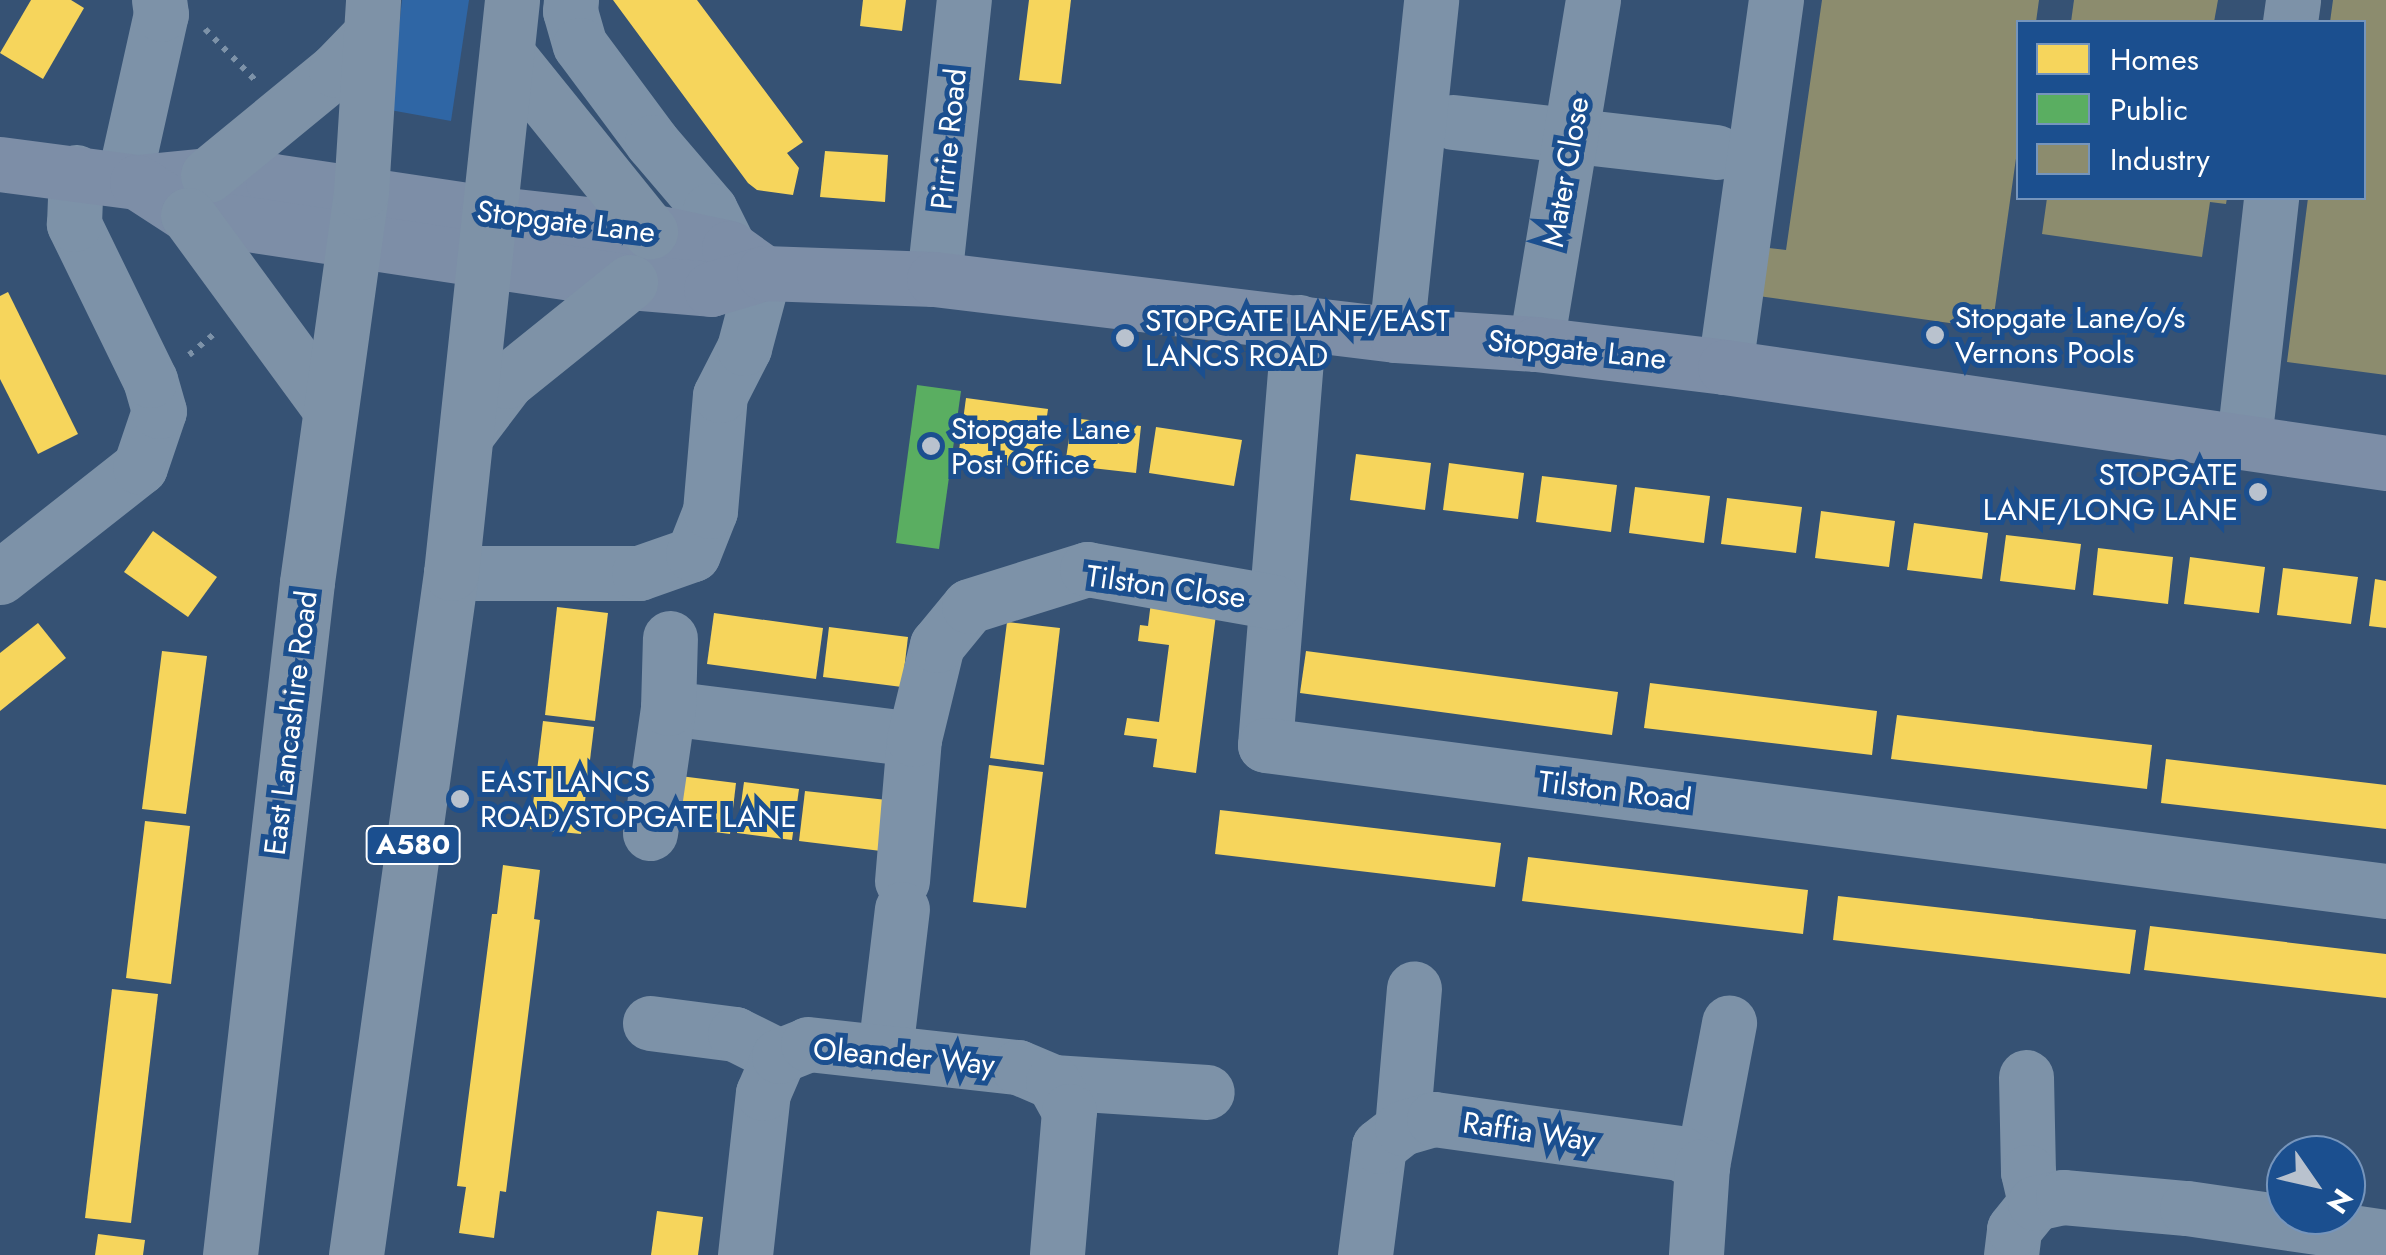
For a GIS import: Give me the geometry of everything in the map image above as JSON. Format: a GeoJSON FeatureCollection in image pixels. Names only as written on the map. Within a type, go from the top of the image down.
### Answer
{"type":"FeatureCollection","features":[{"type":"Feature","properties":{"kind":"highway","name":"A580"},"geometry":{"type":"LineString","coordinates":[[356,1255],[451,573],[512,0]]}},
{"type":"Feature","properties":{"kind":"highway"},"geometry":{"type":"LineString","coordinates":[[329,408],[198,195],[286,112],[371,18]]}},
{"type":"Feature","properties":{"kind":"highway","name":"East Lancashire Road"},"geometry":{"type":"LineString","coordinates":[[230,1255],[329,408],[358,218],[371,18]]}},
{"type":"Feature","properties":{"kind":"highway"},"geometry":{"type":"LineString","coordinates":[[507,54],[650,230]]}},
{"type":"Feature","properties":{"kind":"highway"},"geometry":{"type":"LineString","coordinates":[[466,435],[507,381],[630,282]]}},
{"type":"Feature","properties":{"kind":"main road","name":"Stopgate Lane"},"geometry":{"type":"LineString","coordinates":[[0,164],[112,178],[198,195],[485,238],[630,282],[712,288],[746,261]]}},
{"type":"Feature","properties":{"kind":"main road","name":"Stopgate Lane"},"geometry":{"type":"LineString","coordinates":[[485,238],[650,230],[746,261],[934,279],[1396,335],[1536,344],[1725,366],[2386,463]]}},
{"type":"Feature","properties":{"kind":"street"},"geometry":{"type":"LineString","coordinates":[[451,573],[640,573],[694,554],[710,511],[720,395],[744,348],[746,261],[580,44],[570,11],[571,0]]}},
{"type":"Feature","properties":{"kind":"street","name":"Pirrie Road"},"geometry":{"type":"LineString","coordinates":[[934,279],[964,0]]}},
{"type":"Feature","properties":{"kind":"street"},"geometry":{"type":"LineString","coordinates":[[1396,335],[1431,0]]}},
{"type":"Feature","properties":{"kind":"street","name":"Mater Close"},"geometry":{"type":"LineString","coordinates":[[1536,344],[1593,0]]}},
{"type":"Feature","properties":{"kind":"street"},"geometry":{"type":"LineString","coordinates":[[1725,366],[1776,0]]}},
{"type":"Feature","properties":{"kind":"street"},"geometry":{"type":"LineString","coordinates":[[0,577],[140,466],[147,455],[159,412],[150,380],[74,224],[112,178],[161,14],[181,13]]}},
{"type":"Feature","properties":{"kind":"street"},"geometry":{"type":"LineString","coordinates":[[1453,122],[1716,152]]}},
{"type":"Feature","properties":{"kind":"street"},"geometry":{"type":"LineString","coordinates":[[2244,440],[2271,200]]}},
{"type":"Feature","properties":{"kind":"street","name":"Tilston Road"},"geometry":{"type":"LineString","coordinates":[[1299,322],[1265,746],[2386,892]]}},
{"type":"Feature","properties":{"kind":"street","name":"Tilston Close"},"geometry":{"type":"LineString","coordinates":[[886,1050],[914,739],[937,645],[969,606],[1087,570],[1274,602]]}},
{"type":"Feature","properties":{"kind":"street"},"geometry":{"type":"LineString","coordinates":[[650,833],[668,708],[670,638]]}},
{"type":"Feature","properties":{"kind":"street"},"geometry":{"type":"LineString","coordinates":[[668,708],[914,739]]}},
{"type":"Feature","properties":{"kind":"street"},"geometry":{"type":"LineString","coordinates":[[1364,1255],[1379,1146],[1402,1128],[1414,989]]}},
{"type":"Feature","properties":{"kind":"street"},"geometry":{"type":"LineString","coordinates":[[1696,1255],[1702,1166],[1730,1023]]}},
{"type":"Feature","properties":{"kind":"street"},"geometry":{"type":"LineString","coordinates":[[650,1024],[735,1034],[779,1056]]}},
{"type":"Feature","properties":{"kind":"street","name":"Oleander Way"},"geometry":{"type":"LineString","coordinates":[[745,1255],[763,1093],[779,1056],[808,1044],[1018,1067],[1054,1082],[1207,1092]]}},
{"type":"Feature","properties":{"kind":"street"},"geometry":{"type":"LineString","coordinates":[[2026,1077],[2028,1172],[2035,1203]]}},
{"type":"Feature","properties":{"kind":"street"},"geometry":{"type":"LineString","coordinates":[[1054,1082],[1069,1111],[1057,1255]]}},
{"type":"Feature","properties":{"kind":"street","name":"Raffia Way"},"geometry":{"type":"LineString","coordinates":[[1402,1128],[1434,1119],[1680,1153],[1702,1166]]}},
{"type":"Feature","properties":{"kind":"street"},"geometry":{"type":"LineString","coordinates":[[2011,1255],[2014,1229],[2035,1203],[2063,1197],[2170,1206],[2386,1236]]}},
{"type":"Feature","properties":{"kind":"path"},"geometry":{"type":"LineString","coordinates":[[181,13],[286,112]]}},
{"type":"Feature","properties":{"kind":"shaded area"},"geometry":{"type":"Polygon","coordinates":[[[402,0],[469,0],[451,121],[390,110],[402,0]]]}},
{"type":"Feature","properties":{"kind":"building: Homes"},"geometry":{"type":"Polygon","coordinates":[[[31,0],[71,0],[84,8],[43,79],[0,53],[31,0]]]}},
{"type":"Feature","properties":{"kind":"building: Homes"},"geometry":{"type":"Polygon","coordinates":[[[613,0],[697,0],[803,142],[787,153],[799,168],[793,195],[757,190],[748,183],[613,0]]]}},
{"type":"Feature","properties":{"kind":"building: Homes"},"geometry":{"type":"Polygon","coordinates":[[[863,0],[906,0],[902,31],[860,26],[863,0]]]}},
{"type":"Feature","properties":{"kind":"building: Homes"},"geometry":{"type":"Polygon","coordinates":[[[1029,0],[1071,0],[1061,84],[1019,80],[1029,0]]]}},
{"type":"Feature","properties":{"kind":"building: Homes"},"geometry":{"type":"Polygon","coordinates":[[[825,151],[888,155],[885,202],[820,197],[825,151]]]}},
{"type":"Feature","properties":{"kind":"building: Homes"},"geometry":{"type":"Polygon","coordinates":[[[8,292],[78,434],[38,454],[0,379],[0,296],[8,292]]]}},
{"type":"Feature","properties":{"kind":"building: Homes"},"geometry":{"type":"Polygon","coordinates":[[[966,398],[1048,409],[1039,470],[958,458],[966,398]]]}},
{"type":"Feature","properties":{"kind":"building: Homes"},"geometry":{"type":"Polygon","coordinates":[[[1072,418],[1141,426],[1136,473],[1065,465],[1072,418]]]}},
{"type":"Feature","properties":{"kind":"building: Homes"},"geometry":{"type":"Polygon","coordinates":[[[1156,427],[1242,440],[1234,486],[1149,473],[1156,427]]]}},
{"type":"Feature","properties":{"kind":"building: Homes"},"geometry":{"type":"Polygon","coordinates":[[[1356,454],[1431,463],[1425,510],[1350,500],[1356,454]]]}},
{"type":"Feature","properties":{"kind":"building: Homes"},"geometry":{"type":"Polygon","coordinates":[[[1449,463],[1524,473],[1518,519],[1443,510],[1449,463]]]}},
{"type":"Feature","properties":{"kind":"building: Homes"},"geometry":{"type":"Polygon","coordinates":[[[1542,476],[1617,485],[1611,532],[1536,522],[1542,476]]]}},
{"type":"Feature","properties":{"kind":"building: Homes"},"geometry":{"type":"Polygon","coordinates":[[[1635,487],[1710,496],[1704,543],[1629,533],[1635,487]]]}},
{"type":"Feature","properties":{"kind":"building: Homes"},"geometry":{"type":"Polygon","coordinates":[[[1727,498],[1802,507],[1796,553],[1721,544],[1727,498]]]}},
{"type":"Feature","properties":{"kind":"building: Homes"},"geometry":{"type":"Polygon","coordinates":[[[1821,511],[1895,521],[1889,567],[1815,558],[1821,511]]]}},
{"type":"Feature","properties":{"kind":"building: Homes"},"geometry":{"type":"Polygon","coordinates":[[[1914,523],[1988,533],[1982,579],[1907,570],[1914,523]]]}},
{"type":"Feature","properties":{"kind":"building: Homes"},"geometry":{"type":"Polygon","coordinates":[[[153,531],[217,577],[188,617],[124,572],[153,531]]]}},
{"type":"Feature","properties":{"kind":"building: Homes"},"geometry":{"type":"Polygon","coordinates":[[[2006,535],[2081,544],[2075,590],[2000,581],[2006,535]]]}},
{"type":"Feature","properties":{"kind":"building: Homes"},"geometry":{"type":"Polygon","coordinates":[[[2098,548],[2173,557],[2168,604],[2093,595],[2098,548]]]}},
{"type":"Feature","properties":{"kind":"building: Homes"},"geometry":{"type":"Polygon","coordinates":[[[2190,557],[2265,567],[2259,613],[2184,604],[2190,557]]]}},
{"type":"Feature","properties":{"kind":"building: Homes"},"geometry":{"type":"Polygon","coordinates":[[[2283,568],[2358,577],[2351,624],[2277,615],[2283,568]]]}},
{"type":"Feature","properties":{"kind":"building: Homes"},"geometry":{"type":"Polygon","coordinates":[[[2375,579],[2386,581],[2386,628],[2369,626],[2375,579]]]}},
{"type":"Feature","properties":{"kind":"building: Homes"},"geometry":{"type":"Polygon","coordinates":[[[1151,602],[1217,607],[1196,773],[1153,767],[1157,739],[1124,735],[1127,718],[1159,722],[1169,645],[1138,641],[1140,625],[1148,626],[1151,602]]]}},
{"type":"Feature","properties":{"kind":"building: Homes"},"geometry":{"type":"Polygon","coordinates":[[[557,607],[608,613],[595,721],[545,715],[557,607]]]}},
{"type":"Feature","properties":{"kind":"building: Homes"},"geometry":{"type":"Polygon","coordinates":[[[714,613],[823,628],[816,679],[707,664],[714,613]]]}},
{"type":"Feature","properties":{"kind":"building: Homes"},"geometry":{"type":"Polygon","coordinates":[[[1007,622],[1060,628],[1044,765],[990,758],[1007,622]]]}},
{"type":"Feature","properties":{"kind":"building: Homes"},"geometry":{"type":"Polygon","coordinates":[[[38,623],[66,658],[0,711],[0,653],[38,623]]]}},
{"type":"Feature","properties":{"kind":"building: Homes"},"geometry":{"type":"Polygon","coordinates":[[[829,627],[908,637],[902,687],[823,677],[829,627]]]}},
{"type":"Feature","properties":{"kind":"building: Homes"},"geometry":{"type":"Polygon","coordinates":[[[162,651],[207,656],[186,814],[142,809],[162,651]]]}},
{"type":"Feature","properties":{"kind":"building: Homes"},"geometry":{"type":"Polygon","coordinates":[[[1306,651],[1618,692],[1612,735],[1300,693],[1306,651]]]}},
{"type":"Feature","properties":{"kind":"building: Homes"},"geometry":{"type":"Polygon","coordinates":[[[1650,683],[1877,711],[1872,755],[1644,728],[1650,683]]]}},
{"type":"Feature","properties":{"kind":"building: Homes"},"geometry":{"type":"Polygon","coordinates":[[[1897,715],[2152,745],[2147,789],[1891,759],[1897,715]]]}},
{"type":"Feature","properties":{"kind":"building: Homes"},"geometry":{"type":"Polygon","coordinates":[[[543,721],[594,727],[581,834],[530,829],[543,721]]]}},
{"type":"Feature","properties":{"kind":"building: Homes"},"geometry":{"type":"Polygon","coordinates":[[[2166,759],[2386,785],[2386,829],[2161,803],[2166,759]]]}},
{"type":"Feature","properties":{"kind":"building: Homes"},"geometry":{"type":"Polygon","coordinates":[[[989,765],[1043,772],[1026,908],[973,902],[989,765]]]}},
{"type":"Feature","properties":{"kind":"building: Homes"},"geometry":{"type":"Polygon","coordinates":[[[680,776],[736,783],[730,834],[674,827],[680,776]]]}},
{"type":"Feature","properties":{"kind":"building: Homes"},"geometry":{"type":"Polygon","coordinates":[[[744,782],[799,789],[792,840],[737,833],[744,782]]]}},
{"type":"Feature","properties":{"kind":"building: Homes"},"geometry":{"type":"Polygon","coordinates":[[[805,791],[887,800],[881,851],[799,841],[805,791]]]}},
{"type":"Feature","properties":{"kind":"building: Homes"},"geometry":{"type":"Polygon","coordinates":[[[1220,810],[1501,843],[1495,887],[1215,854],[1220,810]]]}},
{"type":"Feature","properties":{"kind":"building: Homes"},"geometry":{"type":"Polygon","coordinates":[[[145,821],[190,826],[171,984],[126,978],[145,821]]]}},
{"type":"Feature","properties":{"kind":"building: Homes"},"geometry":{"type":"Polygon","coordinates":[[[1528,857],[1808,890],[1803,934],[1522,901],[1528,857]]]}},
{"type":"Feature","properties":{"kind":"building: Homes"},"geometry":{"type":"Polygon","coordinates":[[[503,865],[540,870],[534,919],[540,920],[506,1192],[500,1191],[494,1238],[459,1233],[466,1187],[457,1186],[492,914],[497,914],[503,865]]]}},
{"type":"Feature","properties":{"kind":"building: Homes"},"geometry":{"type":"Polygon","coordinates":[[[1838,896],[2136,930],[2130,974],[1833,940],[1838,896]]]}},
{"type":"Feature","properties":{"kind":"building: Homes"},"geometry":{"type":"Polygon","coordinates":[[[2150,926],[2386,954],[2386,998],[2144,970],[2150,926]]]}},
{"type":"Feature","properties":{"kind":"building: Homes"},"geometry":{"type":"Polygon","coordinates":[[[112,989],[158,994],[131,1223],[85,1218],[112,989]]]}},
{"type":"Feature","properties":{"kind":"building: Homes"},"geometry":{"type":"Polygon","coordinates":[[[657,1211],[703,1217],[698,1255],[651,1255],[657,1211]]]}},
{"type":"Feature","properties":{"kind":"building: Homes"},"geometry":{"type":"Polygon","coordinates":[[[98,1234],[145,1240],[143,1255],[95,1255],[98,1234]]]}},
{"type":"Feature","properties":{"kind":"building: Public"},"geometry":{"type":"Polygon","coordinates":[[[917,385],[961,391],[939,549],[896,543],[917,385]]]}},
{"type":"Feature","properties":{"kind":"building: Industry"},"geometry":{"type":"Polygon","coordinates":[[[1822,0],[2039,0],[2036,20],[2016,20],[2016,158],[1992,329],[1744,294],[1751,246],[1786,250],[1822,0]]]}},
{"type":"Feature","properties":{"kind":"building: Industry"},"geometry":{"type":"Polygon","coordinates":[[[2074,0],[2218,0],[2214,20],[2071,20],[2074,0]]]}},
{"type":"Feature","properties":{"kind":"building: Industry"},"geometry":{"type":"Polygon","coordinates":[[[2333,0],[2386,0],[2386,375],[2287,362],[2308,200],[2366,200],[2366,20],[2330,20],[2333,0]]]}},
{"type":"Feature","properties":{"kind":"building: Industry"},"geometry":{"type":"Polygon","coordinates":[[[2047,200],[2227,200],[2226,204],[2210,202],[2202,257],[2042,234],[2047,200]]]}},
{"type":"Feature","properties":{"kind":"place","name":"Stopgate Lane/o/s Vernons Pools"},"geometry":{"type":"Point","coordinates":[1935,335]}},
{"type":"Feature","properties":{"kind":"place","name":"STOPGATE LANE/EAST LANCS ROAD"},"geometry":{"type":"Point","coordinates":[1125,338]}},
{"type":"Feature","properties":{"kind":"place","name":"Stopgate Lane Post Office"},"geometry":{"type":"Point","coordinates":[931,446]}},
{"type":"Feature","properties":{"kind":"place","name":"STOPGATE LANE/LONG LANE"},"geometry":{"type":"Point","coordinates":[2258,492]}},
{"type":"Feature","properties":{"kind":"place","name":"EAST LANCS ROAD/STOPGATE LANE"},"geometry":{"type":"Point","coordinates":[460,799]}}]}
